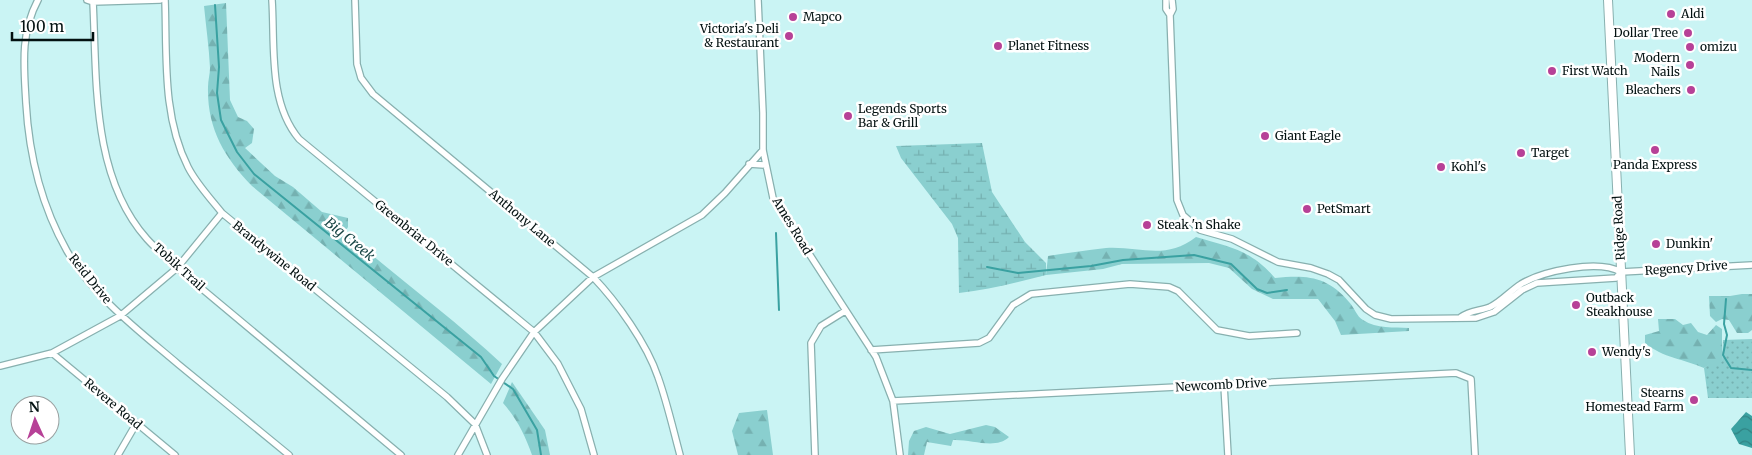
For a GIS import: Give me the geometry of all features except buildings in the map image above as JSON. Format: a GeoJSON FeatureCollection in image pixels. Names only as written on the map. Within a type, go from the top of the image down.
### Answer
{"type":"FeatureCollection","features":[{"type":"Feature","properties":{"kind":"main road","name":"Ridge Road"},"geometry":{"type":"LineString","coordinates":[[1608,0],[1630,455]]}},
{"type":"Feature","properties":{"kind":"street","name":"Reid Drive"},"geometry":{"type":"LineString","coordinates":[[38,0],[30,14],[24,38],[23,58],[27,126],[35,174],[46,205],[68,252],[120,316],[289,455]]}},
{"type":"Feature","properties":{"kind":"street"},"geometry":{"type":"LineString","coordinates":[[90,1],[160,0]]}},
{"type":"Feature","properties":{"kind":"street","name":"Brandywine Road"},"geometry":{"type":"LineString","coordinates":[[165,0],[170,115],[188,168],[222,213],[447,396],[476,424],[487,455]]}},
{"type":"Feature","properties":{"kind":"street","name":"Greenbriar Drive"},"geometry":{"type":"LineString","coordinates":[[272,0],[277,92],[288,125],[299,139],[534,332],[558,364],[581,409],[594,455]]}},
{"type":"Feature","properties":{"kind":"street","name":"Anthony Lane"},"geometry":{"type":"LineString","coordinates":[[355,0],[357,64],[361,78],[373,94],[593,277],[608,292],[634,329],[658,375],[680,455]]}},
{"type":"Feature","properties":{"kind":"street","name":"Ames Road"},"geometry":{"type":"LineString","coordinates":[[758,0],[764,113],[763,150],[773,198],[881,368],[893,401],[900,455]]}},
{"type":"Feature","properties":{"kind":"street"},"geometry":{"type":"LineString","coordinates":[[1166,0],[1166,9],[1170,15]]}},
{"type":"Feature","properties":{"kind":"street"},"geometry":{"type":"LineString","coordinates":[[1172,0],[1173,9],[1170,15],[1178,200],[1187,220],[1200,230],[1232,239],[1278,262],[1311,268],[1328,274],[1339,280],[1361,305],[1375,315],[1391,319],[1476,318],[1494,312],[1522,290],[1537,283],[1616,278],[1621,272],[1609,267],[1548,272],[1522,283],[1490,306],[1468,312],[1461,317]]}},
{"type":"Feature","properties":{"kind":"street","name":"Tobik Trail"},"geometry":{"type":"LineString","coordinates":[[90,1],[102,142],[115,185],[135,223],[147,239],[177,268],[401,455]]}},
{"type":"Feature","properties":{"kind":"street"},"geometry":{"type":"LineString","coordinates":[[458,455],[502,379],[534,332],[593,277],[702,216],[763,150]]}},
{"type":"Feature","properties":{"kind":"street"},"geometry":{"type":"LineString","coordinates":[[749,164],[766,165]]}},
{"type":"Feature","properties":{"kind":"street"},"geometry":{"type":"LineString","coordinates":[[0,366],[52,353],[120,316],[177,268],[222,213]]}},
{"type":"Feature","properties":{"kind":"street","name":"Regency Drive"},"geometry":{"type":"LineString","coordinates":[[1621,272],[1752,265]]}},
{"type":"Feature","properties":{"kind":"street"},"geometry":{"type":"LineString","coordinates":[[871,350],[979,342],[989,338],[1013,305],[1031,294],[1130,284],[1169,287],[1178,291],[1217,330],[1249,336],[1298,333]]}},
{"type":"Feature","properties":{"kind":"street"},"geometry":{"type":"LineString","coordinates":[[815,455],[811,343],[821,326],[845,311]]}},
{"type":"Feature","properties":{"kind":"street","name":"Revere Road"},"geometry":{"type":"LineString","coordinates":[[52,353],[175,455]]}},
{"type":"Feature","properties":{"kind":"street","name":"Newcomb Drive"},"geometry":{"type":"LineString","coordinates":[[893,401],[1456,373],[1471,379],[1476,455]]}},
{"type":"Feature","properties":{"kind":"street"},"geometry":{"type":"LineString","coordinates":[[1224,385],[1228,455]]}},
{"type":"Feature","properties":{"kind":"street"},"geometry":{"type":"LineString","coordinates":[[118,455],[136,424]]}},
{"type":"Feature","properties":{"kind":"green space"},"geometry":{"type":"Polygon","coordinates":[[[226,3],[230,100],[238,117],[247,121],[254,129],[252,143],[245,148],[275,176],[293,187],[322,212],[348,218],[348,227],[345,232],[464,330],[502,364],[491,384],[252,186],[233,164],[214,129],[208,102],[210,60],[204,6],[226,3]]]}},
{"type":"Feature","properties":{"kind":"green space"},"geometry":{"type":"Polygon","coordinates":[[[982,143],[992,192],[1025,242],[1046,263],[1046,275],[992,288],[959,293],[958,238],[952,224],[901,158],[896,146],[982,143]]]}},
{"type":"Feature","properties":{"kind":"green space"},"geometry":{"type":"Polygon","coordinates":[[[1196,237],[1230,247],[1248,255],[1275,278],[1307,277],[1324,282],[1341,293],[1359,317],[1368,323],[1380,326],[1409,328],[1409,331],[1341,335],[1335,321],[1318,299],[1273,299],[1252,289],[1229,268],[1209,263],[1122,264],[1103,269],[1046,275],[1048,256],[1106,248],[1152,251],[1174,249],[1196,237]]]}},
{"type":"Feature","properties":{"kind":"green space"},"geometry":{"type":"Polygon","coordinates":[[[1752,294],[1752,330],[1748,333],[1737,333],[1729,320],[1722,319],[1716,322],[1710,316],[1709,296],[1752,294]]]}},
{"type":"Feature","properties":{"kind":"green space"},"geometry":{"type":"Polygon","coordinates":[[[1658,319],[1675,319],[1683,325],[1691,323],[1698,332],[1707,335],[1716,325],[1722,329],[1722,361],[1717,366],[1710,364],[1704,368],[1666,355],[1652,348],[1645,343],[1645,335],[1659,331],[1658,319]]]}},
{"type":"Feature","properties":{"kind":"green space"},"geometry":{"type":"Polygon","coordinates":[[[1752,339],[1752,398],[1708,398],[1704,368],[1710,363],[1722,361],[1723,340],[1752,339]]]}},
{"type":"Feature","properties":{"kind":"green space"},"geometry":{"type":"Polygon","coordinates":[[[512,382],[545,430],[550,455],[532,455],[520,428],[503,403],[512,382]]]}},
{"type":"Feature","properties":{"kind":"green space"},"geometry":{"type":"Polygon","coordinates":[[[767,410],[773,455],[738,455],[732,431],[739,413],[767,410]]]}},
{"type":"Feature","properties":{"kind":"green space"},"geometry":{"type":"Polygon","coordinates":[[[986,425],[995,427],[1009,437],[997,443],[953,440],[951,446],[927,442],[924,455],[908,455],[909,441],[914,431],[926,427],[950,434],[986,425]]]}},
{"type":"Feature","properties":{"kind":"water"},"geometry":{"type":"Polygon","coordinates":[[[1746,412],[1752,416],[1752,448],[1739,444],[1731,429],[1746,412]]]}},
{"type":"Feature","properties":{"kind":"waterway","name":"Big Creek"},"geometry":{"type":"LineString","coordinates":[[215,5],[219,67],[217,93],[221,120],[237,152],[254,174],[481,357],[494,376],[513,389],[537,430],[541,455]]}},
{"type":"Feature","properties":{"kind":"waterway"},"geometry":{"type":"LineString","coordinates":[[776,233],[779,310]]}},
{"type":"Feature","properties":{"kind":"waterway"},"geometry":{"type":"LineString","coordinates":[[987,267],[1018,273],[1091,266],[1123,260],[1194,255],[1231,264],[1257,289],[1267,293],[1287,290]]}},
{"type":"Feature","properties":{"kind":"waterway"},"geometry":{"type":"LineString","coordinates":[[1726,299],[1724,324],[1727,335],[1723,355],[1731,368],[1752,370]]}},
{"type":"Feature","properties":{"kind":"place","name":"Aldi"},"geometry":{"type":"Point","coordinates":[1671,14]}},
{"type":"Feature","properties":{"kind":"place","name":"Mapco"},"geometry":{"type":"Point","coordinates":[793,17]}},
{"type":"Feature","properties":{"kind":"place","name":"Dollar Tree"},"geometry":{"type":"Point","coordinates":[1688,33]}},
{"type":"Feature","properties":{"kind":"place","name":"Victoria's Deli & Restaurant"},"geometry":{"type":"Point","coordinates":[789,36]}},
{"type":"Feature","properties":{"kind":"place","name":"Planet Fitness"},"geometry":{"type":"Point","coordinates":[998,46]}},
{"type":"Feature","properties":{"kind":"place","name":"omizu"},"geometry":{"type":"Point","coordinates":[1690,47]}},
{"type":"Feature","properties":{"kind":"place","name":"Modern Nails"},"geometry":{"type":"Point","coordinates":[1690,65]}},
{"type":"Feature","properties":{"kind":"place","name":"First Watch"},"geometry":{"type":"Point","coordinates":[1552,71]}},
{"type":"Feature","properties":{"kind":"place","name":"Bleachers"},"geometry":{"type":"Point","coordinates":[1691,90]}},
{"type":"Feature","properties":{"kind":"place","name":"Legends Sports Bar & Grill"},"geometry":{"type":"Point","coordinates":[848,116]}},
{"type":"Feature","properties":{"kind":"place","name":"Giant Eagle"},"geometry":{"type":"Point","coordinates":[1265,136]}},
{"type":"Feature","properties":{"kind":"place","name":"Panda Express"},"geometry":{"type":"Point","coordinates":[1655,150]}},
{"type":"Feature","properties":{"kind":"place","name":"Target"},"geometry":{"type":"Point","coordinates":[1521,153]}},
{"type":"Feature","properties":{"kind":"place","name":"Kohl's"},"geometry":{"type":"Point","coordinates":[1441,167]}},
{"type":"Feature","properties":{"kind":"place","name":"PetSmart"},"geometry":{"type":"Point","coordinates":[1307,209]}},
{"type":"Feature","properties":{"kind":"place","name":"Steak 'n Shake"},"geometry":{"type":"Point","coordinates":[1147,225]}},
{"type":"Feature","properties":{"kind":"place","name":"Dunkin'"},"geometry":{"type":"Point","coordinates":[1656,244]}},
{"type":"Feature","properties":{"kind":"place","name":"Outback Steakhouse"},"geometry":{"type":"Point","coordinates":[1576,305]}},
{"type":"Feature","properties":{"kind":"place","name":"Wendy's"},"geometry":{"type":"Point","coordinates":[1592,352]}},
{"type":"Feature","properties":{"kind":"place","name":"Stearns Homestead Farm"},"geometry":{"type":"Point","coordinates":[1694,400]}}]}
